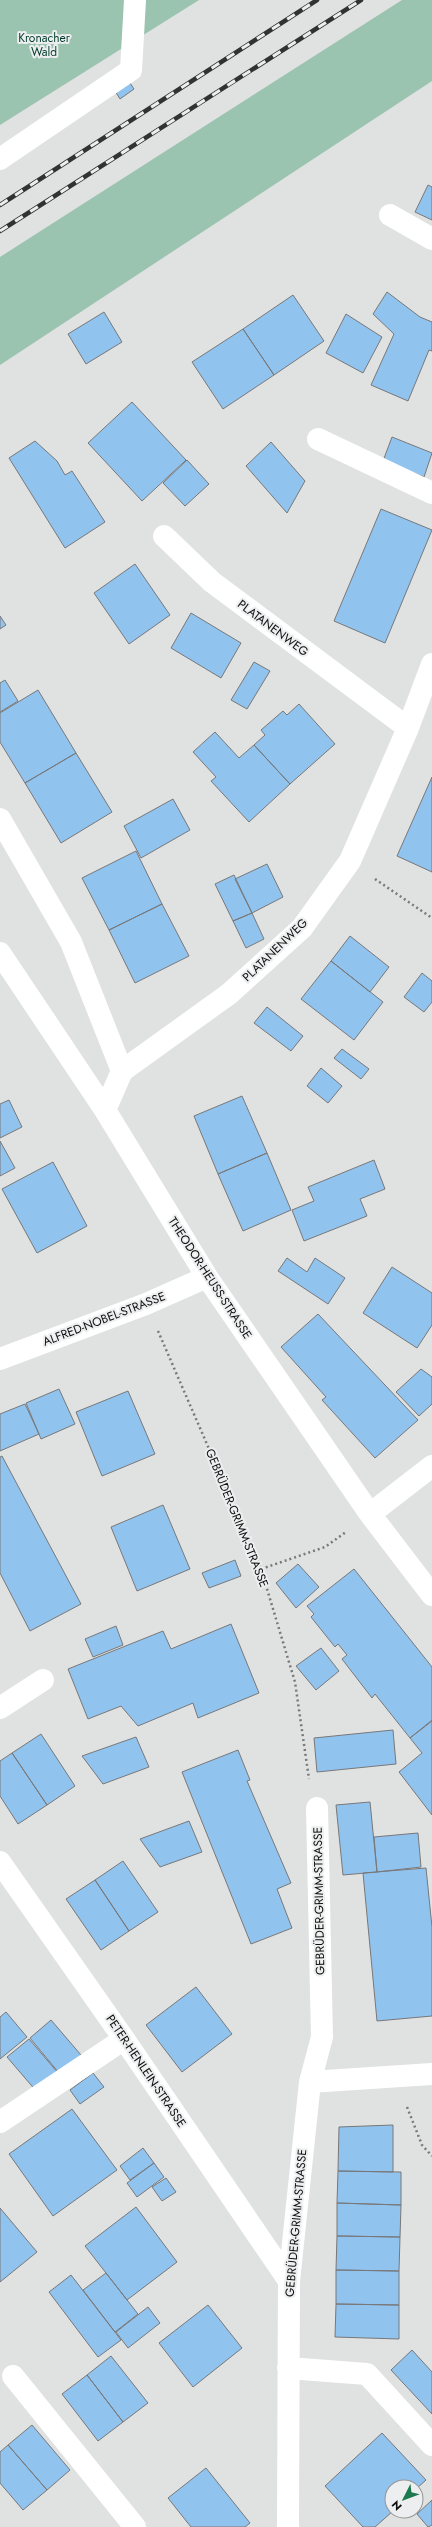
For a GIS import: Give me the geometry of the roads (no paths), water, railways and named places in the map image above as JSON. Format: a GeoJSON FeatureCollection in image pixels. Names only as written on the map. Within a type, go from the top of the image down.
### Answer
{"type":"FeatureCollection","features":[{"type":"Feature","properties":{"kind":"street"},"geometry":{"type":"LineString","coordinates":[[0,159],[131,70],[135,0]]}},
{"type":"Feature","properties":{"kind":"street"},"geometry":{"type":"LineString","coordinates":[[390,215],[432,239]]}},
{"type":"Feature","properties":{"kind":"street"},"geometry":{"type":"LineString","coordinates":[[318,439],[432,493]]}},
{"type":"Feature","properties":{"kind":"street","name":"PLATANENWEG"},"geometry":{"type":"LineString","coordinates":[[164,536],[212,582],[408,728]]}},
{"type":"Feature","properties":{"kind":"street","name":"PLATANENWEG"},"geometry":{"type":"LineString","coordinates":[[122,1071],[229,994],[302,928],[350,861],[408,728],[432,664]]}},
{"type":"Feature","properties":{"kind":"street"},"geometry":{"type":"LineString","coordinates":[[0,819],[71,942],[122,1071],[105,1110]]}},
{"type":"Feature","properties":{"kind":"street","name":"THEODOR-HEUSS-STRASSE"},"geometry":{"type":"LineString","coordinates":[[0,953],[105,1110],[207,1277],[370,1514],[432,1595]]}},
{"type":"Feature","properties":{"kind":"street","name":"ALFRED-NOBEL-STRASSE"},"geometry":{"type":"LineString","coordinates":[[0,1359],[146,1304],[207,1277]]}},
{"type":"Feature","properties":{"kind":"street"},"geometry":{"type":"LineString","coordinates":[[370,1514],[432,1466]]}},
{"type":"Feature","properties":{"kind":"street"},"geometry":{"type":"LineString","coordinates":[[0,1708],[43,1680]]}},
{"type":"Feature","properties":{"kind":"street","name":"GEBRÜDER-GRIMM-STRASSE"},"geometry":{"type":"LineString","coordinates":[[288,2527],[289,2281],[310,2082],[322,2036],[317,1808]]}},
{"type":"Feature","properties":{"kind":"street","name":"PETER-HENLEIN-STRASSE"},"geometry":{"type":"LineString","coordinates":[[0,1862],[124,2039],[289,2281]]}},
{"type":"Feature","properties":{"kind":"street"},"geometry":{"type":"LineString","coordinates":[[0,2122],[124,2039]]}},
{"type":"Feature","properties":{"kind":"street"},"geometry":{"type":"LineString","coordinates":[[310,2082],[432,2074]]}},
{"type":"Feature","properties":{"kind":"street"},"geometry":{"type":"LineString","coordinates":[[288,2368],[367,2374],[432,2445]]}},
{"type":"Feature","properties":{"kind":"street"},"geometry":{"type":"LineString","coordinates":[[13,2376],[135,2527]]}},
{"type":"Feature","properties":{"kind":"railway"},"geometry":{"type":"LineString","coordinates":[[0,205],[317,0]]}},
{"type":"Feature","properties":{"kind":"railway"},"geometry":{"type":"LineString","coordinates":[[0,231],[361,0]]}},
{"type":"Feature","properties":{"kind":"park label","name":"Kronacher Wald"},"geometry":{"type":"Point","coordinates":[44,45]}}]}
